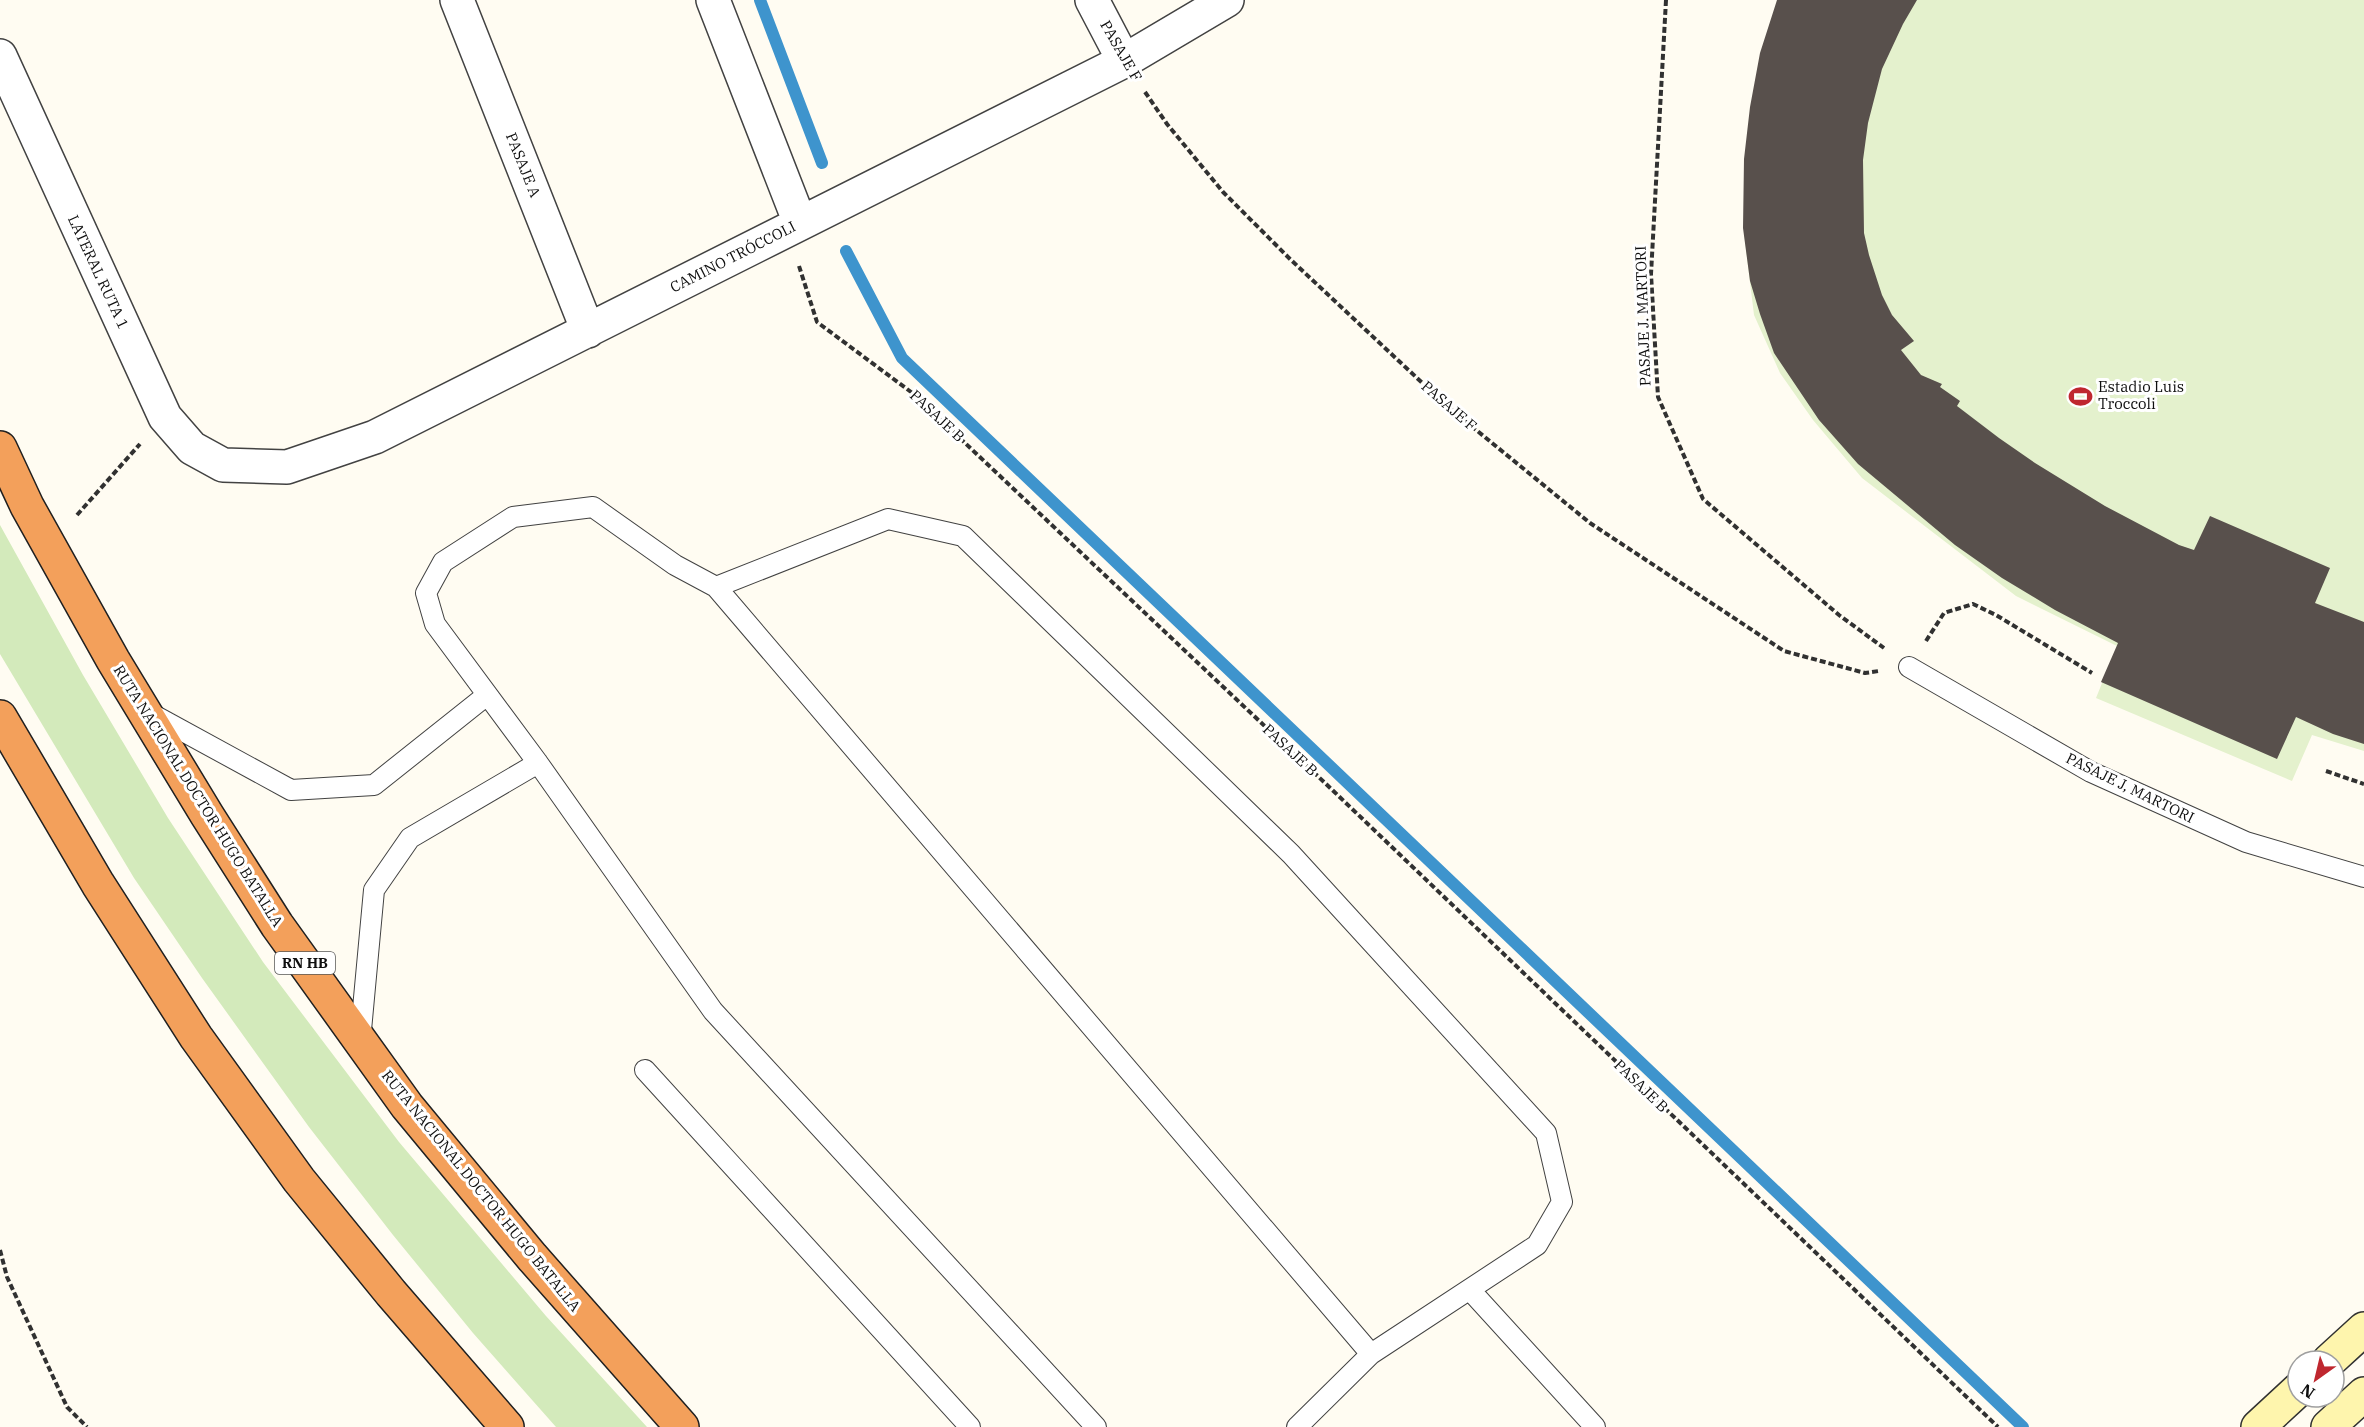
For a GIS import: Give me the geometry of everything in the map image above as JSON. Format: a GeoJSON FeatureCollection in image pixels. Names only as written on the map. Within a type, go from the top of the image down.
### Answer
{"type":"FeatureCollection","features":[{"type":"Feature","properties":{"kind":"highway","name":"RUTA NACIONAL DOCTOR HUGO BATALLA"},"geometry":{"type":"LineString","coordinates":[[0,448],[27,506],[142,709],[278,925],[407,1106],[532,1257],[682,1427]]}},
{"type":"Feature","properties":{"kind":"highway"},"geometry":{"type":"LineString","coordinates":[[0,717],[98,884],[196,1037],[299,1180],[391,1293],[507,1427]]}},
{"type":"Feature","properties":{"kind":"street","name":"PASAJE A"},"geometry":{"type":"LineString","coordinates":[[457,0],[588,331]]}},
{"type":"Feature","properties":{"kind":"street"},"geometry":{"type":"LineString","coordinates":[[713,0],[800,223]]}},
{"type":"Feature","properties":{"kind":"street","name":"PASAJE F"},"geometry":{"type":"LineString","coordinates":[[1092,0],[1124,61]]}},
{"type":"Feature","properties":{"kind":"street","name":"CAMINO TRÓCCOLI"},"geometry":{"type":"LineString","coordinates":[[223,465],[287,467],[375,437],[1124,61],[1227,0]]}},
{"type":"Feature","properties":{"kind":"street","name":"LATERAL RUTA 1"},"geometry":{"type":"LineString","coordinates":[[0,56],[165,417],[192,448],[223,465]]}},
{"type":"Feature","properties":{"kind":"street"},"geometry":{"type":"LineString","coordinates":[[2342,1349],[2364,1329]]}},
{"type":"Feature","properties":{"kind":"street"},"geometry":{"type":"LineString","coordinates":[[2328,1427],[2364,1394]]}},
{"type":"Feature","properties":{"kind":"street"},"geometry":{"type":"LineString","coordinates":[[2258,1427],[2286,1401]]}},
{"type":"Feature","properties":{"kind":"lane"},"geometry":{"type":"LineString","coordinates":[[1096,1427],[713,1011],[538,763],[435,624],[426,593],[443,562],[513,517],[593,507],[675,565],[716,587],[1371,1354]]}},
{"type":"Feature","properties":{"kind":"lane"},"geometry":{"type":"LineString","coordinates":[[716,587],[888,519],[963,536],[1291,854],[1546,1133],[1562,1202],[1537,1245],[1371,1354],[1297,1427]]}},
{"type":"Feature","properties":{"kind":"lane","name":"PASAJE J, MARTORI"},"geometry":{"type":"LineString","coordinates":[[1910,667],[2091,772],[2246,842],[2364,877]]}},
{"type":"Feature","properties":{"kind":"lane"},"geometry":{"type":"LineString","coordinates":[[142,709],[291,790],[374,785],[487,695]]}},
{"type":"Feature","properties":{"kind":"lane"},"geometry":{"type":"LineString","coordinates":[[360,1041],[374,890],[410,838],[538,763]]}},
{"type":"Feature","properties":{"kind":"lane"},"geometry":{"type":"LineString","coordinates":[[645,1070],[970,1427]]}},
{"type":"Feature","properties":{"kind":"lane"},"geometry":{"type":"LineString","coordinates":[[1470,1290],[1595,1427]]}},
{"type":"Feature","properties":{"kind":"path","name":"PASAJE J. MARTORI"},"geometry":{"type":"LineString","coordinates":[[1666,0],[1651,274],[1658,397],[1703,499],[1839,615],[1910,667]]}},
{"type":"Feature","properties":{"kind":"path","name":"PASAJE F"},"geometry":{"type":"LineString","coordinates":[[1124,61],[1167,124],[1216,184],[1291,260],[1448,407],[1590,523],[1784,651],[1865,673],[1910,667]]}},
{"type":"Feature","properties":{"kind":"path","name":"PASAJE B"},"geometry":{"type":"LineString","coordinates":[[800,223],[799,268],[817,322],[912,392],[1325,783],[1998,1427]]}},
{"type":"Feature","properties":{"kind":"path"},"geometry":{"type":"LineString","coordinates":[[50,548],[107,480],[165,417]]}},
{"type":"Feature","properties":{"kind":"path"},"geometry":{"type":"LineString","coordinates":[[1910,667],[1944,613],[1973,604],[1996,615],[2092,673]]}},
{"type":"Feature","properties":{"kind":"path"},"geometry":{"type":"LineString","coordinates":[[2326,771],[2364,784]]}},
{"type":"Feature","properties":{"kind":"path"},"geometry":{"type":"LineString","coordinates":[[0,1250],[7,1277],[67,1407],[87,1427]]}},
{"type":"Feature","properties":{"kind":"green space","name":"Estadio Luis Troccoli"},"geometry":{"type":"Polygon","coordinates":[[[1782,0],[2364,0],[2364,751],[2312,735],[2292,781],[2096,698],[2117,646],[2016,596],[1862,478],[1813,420],[1780,373],[1754,315],[1744,233],[1747,166],[1782,0]]]}},
{"type":"Feature","properties":{"kind":"green space"},"geometry":{"type":"Polygon","coordinates":[[[0,525],[83,675],[168,818],[263,962],[399,1142],[546,1316],[647,1427],[556,1427],[473,1333],[393,1235],[309,1127],[202,978],[134,878],[0,654],[0,525]]]}},
{"type":"Feature","properties":{"kind":"building"},"geometry":{"type":"Polygon","coordinates":[[[1777,0],[1917,0],[1882,69],[1868,123],[1863,160],[1864,233],[1869,255],[1882,295],[1892,315],[1914,341],[1901,350],[1921,375],[1942,384],[1940,387],[1960,401],[1957,406],[1999,438],[2105,506],[2179,545],[2194,550],[2210,516],[2330,568],[2315,603],[2364,622],[2364,744],[2333,734],[2296,717],[2277,759],[2101,682],[2118,643],[2055,610],[2002,578],[1955,545],[1858,464],[1819,420],[1774,353],[1750,281],[1743,228],[1744,159],[1750,107],[1760,53],[1777,0]]]}},
{"type":"Feature","properties":{"kind":"waterway"},"geometry":{"type":"LineString","coordinates":[[760,0],[822,163]]}},
{"type":"Feature","properties":{"kind":"waterway"},"geometry":{"type":"LineString","coordinates":[[846,251],[902,358],[2023,1427]]}},
{"type":"Feature","properties":{"kind":"place","name":"Estadio Luis Troccoli"},"geometry":{"type":"Point","coordinates":[2080,396]}}]}
